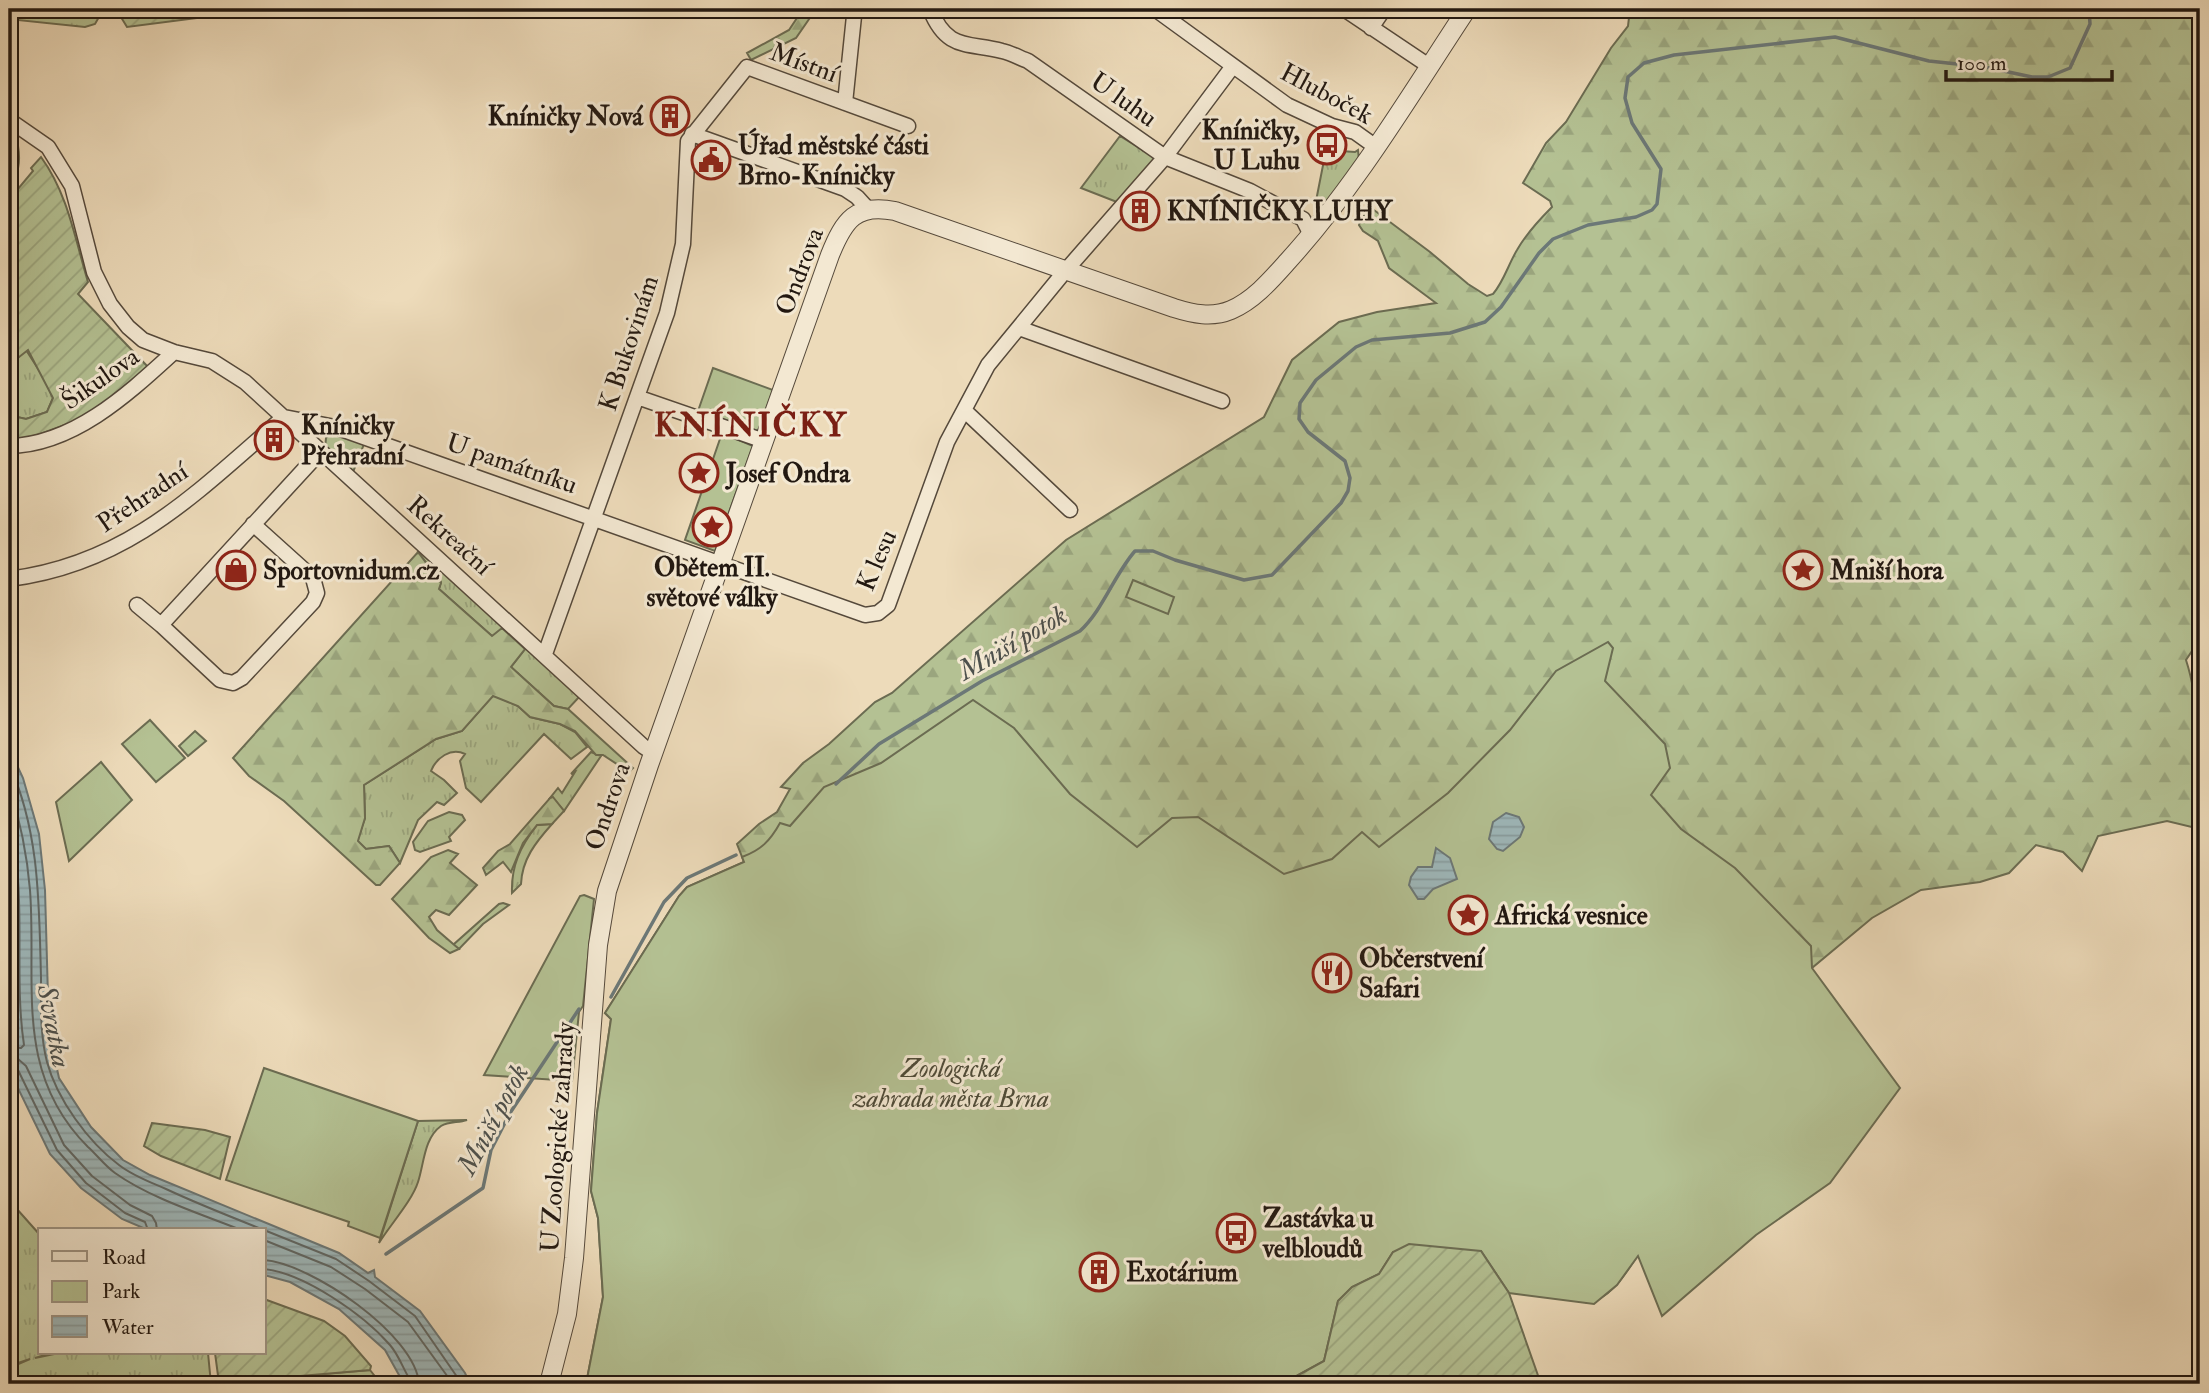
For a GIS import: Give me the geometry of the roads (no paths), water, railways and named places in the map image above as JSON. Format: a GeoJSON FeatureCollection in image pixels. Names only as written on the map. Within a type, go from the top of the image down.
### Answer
{"type":"FeatureCollection","features":[{"type":"Feature","properties":{"kind":"street","name":"U luhu"},"geometry":{"type":"LineString","coordinates":[[930,9],[938,25],[948,36],[967,46],[1003,51],[1028,61],[1165,158],[1251,191],[1307,227]]}},
{"type":"Feature","properties":{"kind":"street","name":"Hluboček"},"geometry":{"type":"LineString","coordinates":[[1155,9],[1287,105],[1332,126],[1356,132],[1376,147]]}},
{"type":"Feature","properties":{"kind":"street"},"geometry":{"type":"LineString","coordinates":[[1344,9],[1429,66]]}},
{"type":"Feature","properties":{"kind":"street"},"geometry":{"type":"LineString","coordinates":[[1371,28],[1384,9]]}},
{"type":"Feature","properties":{"kind":"street"},"geometry":{"type":"LineString","coordinates":[[692,134],[845,189],[858,197],[867,208],[884,208],[915,216],[1174,308],[1198,314],[1220,314],[1239,307],[1256,294],[1307,227],[1376,147],[1467,9]]}},
{"type":"Feature","properties":{"kind":"street","name":"Místní"},"geometry":{"type":"LineString","coordinates":[[845,103],[854,16]]}},
{"type":"Feature","properties":{"kind":"street","name":"Místní"},"geometry":{"type":"LineString","coordinates":[[692,134],[744,62],[908,126]]}},
{"type":"Feature","properties":{"kind":"street","name":"K lesu"},"geometry":{"type":"LineString","coordinates":[[720,564],[865,615],[878,614],[888,605],[947,442],[988,365],[1066,270],[1165,158],[1233,66]]}},
{"type":"Feature","properties":{"kind":"street","name":"Rekreační"},"geometry":{"type":"LineString","coordinates":[[9,120],[48,147],[72,186],[94,272],[110,304],[128,327],[143,340],[174,352],[212,361],[245,382],[653,753]]}},
{"type":"Feature","properties":{"kind":"street","name":"K Bukovinám"},"geometry":{"type":"LineString","coordinates":[[545,654],[667,313],[683,244],[688,141],[692,134]]}},
{"type":"Feature","properties":{"kind":"street","name":"Ondrova"},"geometry":{"type":"LineString","coordinates":[[607,891],[653,753],[835,242],[852,217],[867,208]]}},
{"type":"Feature","properties":{"kind":"street"},"geometry":{"type":"LineString","coordinates":[[1019,328],[1222,401]]}},
{"type":"Feature","properties":{"kind":"street","name":"Šikulova"},"geometry":{"type":"LineString","coordinates":[[9,446],[56,436],[92,419],[136,387],[174,352]]}},
{"type":"Feature","properties":{"kind":"street"},"geometry":{"type":"LineString","coordinates":[[637,397],[764,440]]}},
{"type":"Feature","properties":{"kind":"street"},"geometry":{"type":"LineString","coordinates":[[964,410],[1070,510]]}},
{"type":"Feature","properties":{"kind":"street","name":"U památníku"},"geometry":{"type":"LineString","coordinates":[[284,417],[335,427],[720,564]]}},
{"type":"Feature","properties":{"kind":"street","name":"Přehradní"},"geometry":{"type":"LineString","coordinates":[[9,579],[80,563],[134,538],[178,508],[284,417]]}},
{"type":"Feature","properties":{"kind":"street"},"geometry":{"type":"LineString","coordinates":[[161,625],[321,451]]}},
{"type":"Feature","properties":{"kind":"street"},"geometry":{"type":"LineString","coordinates":[[137,605],[220,680],[233,683],[242,678],[313,602],[317,593],[313,578],[253,524]]}},
{"type":"Feature","properties":{"kind":"street","name":"U Zoologické zahrady"},"geometry":{"type":"LineString","coordinates":[[550,1384],[567,1314],[574,1258],[598,945],[607,891]]}},
{"type":"Feature","properties":{"kind":"water"},"geometry":{"type":"Polygon","coordinates":[[[9,748],[23,778],[39,834],[45,890],[49,1033],[59,1078],[91,1127],[123,1160],[150,1175],[339,1253],[368,1273],[374,1270],[375,1277],[420,1311],[470,1384],[404,1384],[385,1350],[339,1309],[290,1282],[266,1276],[266,1228],[143,1228],[122,1219],[81,1188],[50,1154],[13,1078],[9,1062],[9,748]]]}},
{"type":"Feature","properties":{"kind":"water"},"geometry":{"type":"Polygon","coordinates":[[[1506,813],[1519,817],[1524,827],[1520,837],[1503,851],[1497,849],[1489,839],[1493,822],[1506,813]]]}},
{"type":"Feature","properties":{"kind":"water"},"geometry":{"type":"Polygon","coordinates":[[[1436,848],[1450,858],[1457,879],[1433,889],[1424,899],[1418,899],[1409,885],[1411,877],[1418,867],[1432,867],[1436,848]]]}},
{"type":"Feature","properties":{"kind":"waterway","name":"Mniší potok"},"geometry":{"type":"LineString","coordinates":[[836,784],[879,744],[982,681],[1080,631],[1095,613],[1135,551],[1153,551],[1244,580],[1272,575],[1341,503],[1348,491],[1350,478],[1345,461],[1308,432],[1299,419],[1300,403],[1316,380],[1356,347],[1372,340],[1450,333],[1485,322],[1501,307],[1539,253],[1553,239],[1588,225],[1636,217],[1652,210],[1657,204],[1661,169],[1632,123],[1625,98],[1628,77],[1644,63],[1674,55],[1835,37],[1929,61],[1985,67],[2032,77],[2048,77],[2070,68],[2090,24],[2089,9]]}},
{"type":"Feature","properties":{"kind":"waterway","name":"Mniší potok"},"geometry":{"type":"LineString","coordinates":[[611,997],[664,902],[687,878],[736,855]]}},
{"type":"Feature","properties":{"kind":"waterway","name":"Mniší potok"},"geometry":{"type":"LineString","coordinates":[[386,1254],[483,1188],[491,1150],[510,1113],[579,1009]]}},
{"type":"Feature","properties":{"kind":"place","name":"Kníničky Nová"},"geometry":{"type":"Point","coordinates":[670,116]}},
{"type":"Feature","properties":{"kind":"place","name":"Kníničky, U Luhu"},"geometry":{"type":"Point","coordinates":[1327,145]}},
{"type":"Feature","properties":{"kind":"place","name":"Úřad městské části Brno-Kníničky"},"geometry":{"type":"Point","coordinates":[711,160]}},
{"type":"Feature","properties":{"kind":"place","name":"KNÍNIČKY LUHY"},"geometry":{"type":"Point","coordinates":[1140,211]}},
{"type":"Feature","properties":{"kind":"place","name":"Kníničky Přehradní"},"geometry":{"type":"Point","coordinates":[274,440]}},
{"type":"Feature","properties":{"kind":"place","name":"Josef Ondra"},"geometry":{"type":"Point","coordinates":[699,473]}},
{"type":"Feature","properties":{"kind":"place","name":"Obětem II. světové války"},"geometry":{"type":"Point","coordinates":[712,527]}},
{"type":"Feature","properties":{"kind":"place","name":"Sportovnidum.cz"},"geometry":{"type":"Point","coordinates":[236,570]}},
{"type":"Feature","properties":{"kind":"place","name":"Mniší hora"},"geometry":{"type":"Point","coordinates":[1803,570]}},
{"type":"Feature","properties":{"kind":"place","name":"Africká vesnice"},"geometry":{"type":"Point","coordinates":[1468,915]}},
{"type":"Feature","properties":{"kind":"place","name":"Občerstvení Safari"},"geometry":{"type":"Point","coordinates":[1332,973]}},
{"type":"Feature","properties":{"kind":"place","name":"Zastávka u velbloudů"},"geometry":{"type":"Point","coordinates":[1236,1233]}},
{"type":"Feature","properties":{"kind":"place","name":"Exotárium"},"geometry":{"type":"Point","coordinates":[1099,1272]}},
{"type":"Feature","properties":{"kind":"district","name":"KNÍNIČKY"},"geometry":{"type":"Point","coordinates":[751,424]}},
{"type":"Feature","properties":{"kind":"water label","name":"Svratka"},"geometry":{"type":"Point","coordinates":[55,1026]}},
{"type":"Feature","properties":{"kind":"park label","name":"Zoologická zahrada města Brna"},"geometry":{"type":"Point","coordinates":[951,1083]}}]}
